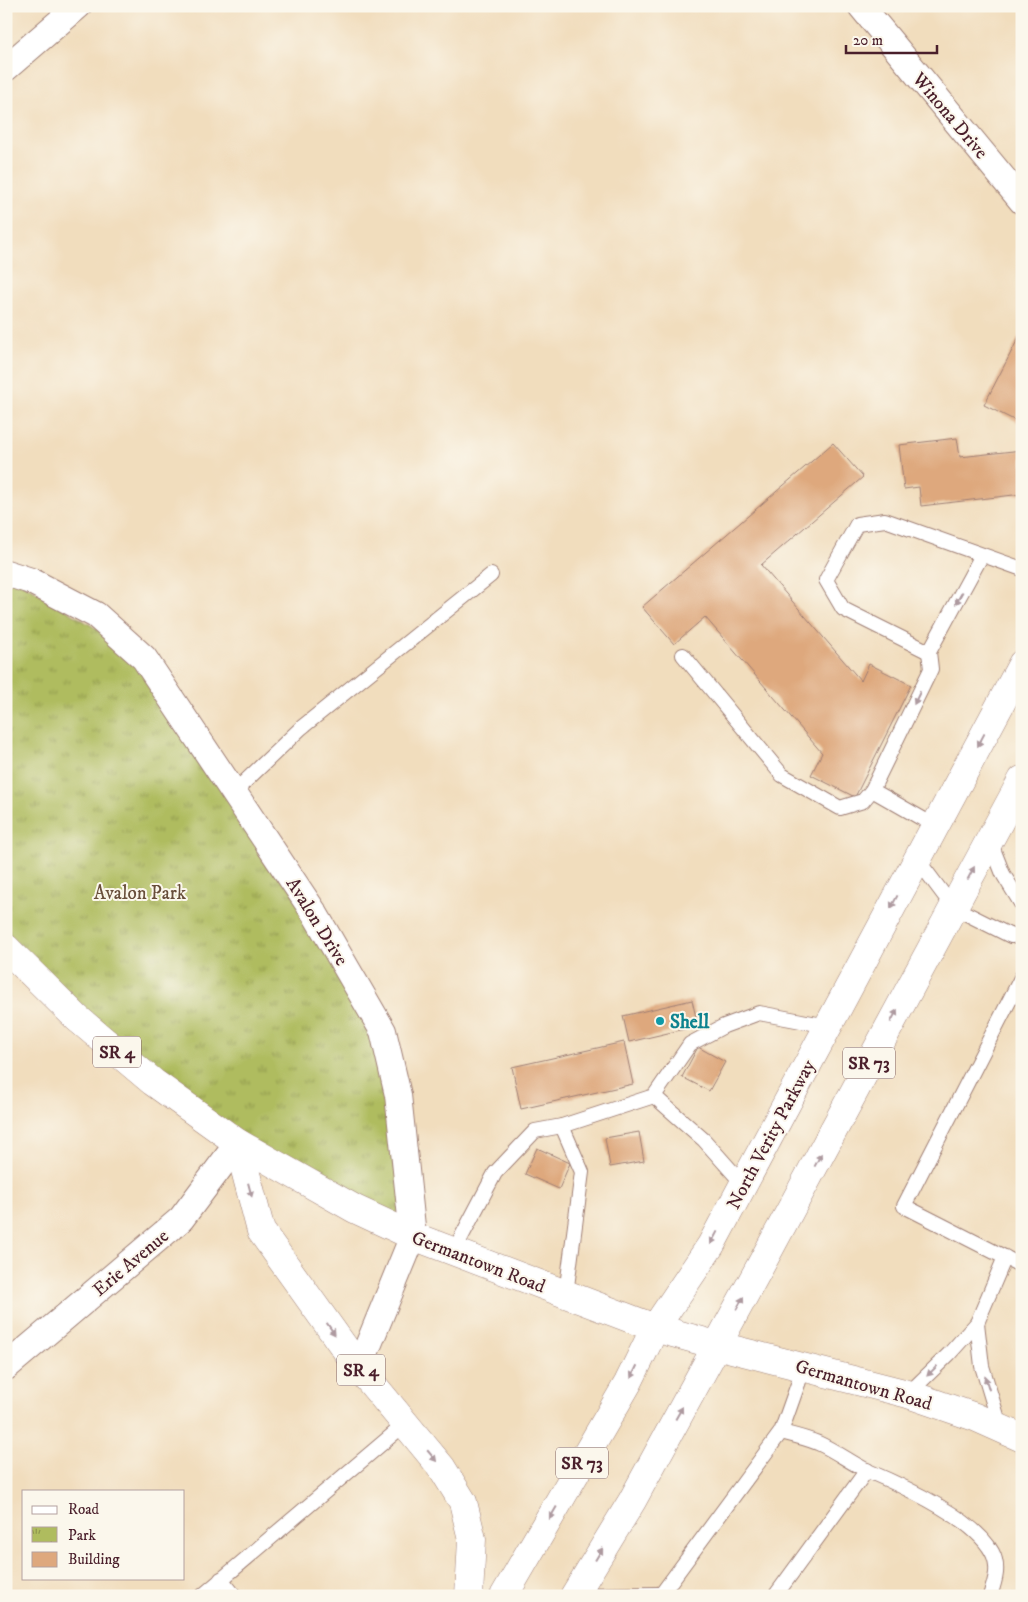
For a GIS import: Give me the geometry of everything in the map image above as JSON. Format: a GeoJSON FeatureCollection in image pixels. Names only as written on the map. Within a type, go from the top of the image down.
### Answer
{"type":"FeatureCollection","features":[{"type":"Feature","properties":{"kind":"main road","name":"North Verity Parkway"},"geometry":{"type":"LineString","coordinates":[[504,1596],[628,1383],[655,1328],[711,1245],[1022,664]]}},
{"type":"Feature","properties":{"kind":"main road","name":"SR 73"},"geometry":{"type":"LineString","coordinates":[[716,1345],[1022,780]]}},
{"type":"Feature","properties":{"kind":"main road","name":"Germantown Road"},"geometry":{"type":"LineString","coordinates":[[6,948],[77,1018],[153,1082],[238,1143],[355,1209],[413,1236],[655,1328],[908,1394],[975,1417],[1012,1434]]}},
{"type":"Feature","properties":{"kind":"main road","name":"SR 4"},"geometry":{"type":"LineString","coordinates":[[238,1143],[261,1231],[359,1368],[442,1468],[462,1502],[472,1538],[469,1596]]}},
{"type":"Feature","properties":{"kind":"main road"},"geometry":{"type":"LineString","coordinates":[[574,1596],[632,1500],[716,1345]]}},
{"type":"Feature","properties":{"kind":"street"},"geometry":{"type":"LineString","coordinates":[[6,68],[78,6]]}},
{"type":"Feature","properties":{"kind":"street","name":"Winona Drive"},"geometry":{"type":"LineString","coordinates":[[861,6],[1022,201]]}},
{"type":"Feature","properties":{"kind":"street","name":"Avalon Drive"},"geometry":{"type":"LineString","coordinates":[[6,573],[31,581],[96,615],[144,658],[315,914],[383,1031],[398,1095],[413,1236],[359,1368]]}},
{"type":"Feature","properties":{"kind":"street","name":"Erie Avenue"},"geometry":{"type":"LineString","coordinates":[[6,1367],[181,1219],[238,1143]]}},
{"type":"Feature","properties":{"kind":"lane"},"geometry":{"type":"LineString","coordinates":[[929,652],[844,609],[826,580],[857,524],[885,520],[1022,570]]}},
{"type":"Feature","properties":{"kind":"lane"},"geometry":{"type":"LineString","coordinates":[[683,655],[782,775],[840,808],[863,801],[872,790],[931,669],[929,652],[982,556]]}},
{"type":"Feature","properties":{"kind":"lane"},"geometry":{"type":"LineString","coordinates":[[234,792],[301,728],[491,575]]}},
{"type":"Feature","properties":{"kind":"lane"},"geometry":{"type":"LineString","coordinates":[[872,790],[935,826]]}},
{"type":"Feature","properties":{"kind":"lane"},"geometry":{"type":"LineString","coordinates":[[990,840],[1003,874],[1022,905]]}},
{"type":"Feature","properties":{"kind":"lane"},"geometry":{"type":"LineString","coordinates":[[917,859],[954,907],[1011,936],[1022,936]]}},
{"type":"Feature","properties":{"kind":"lane"},"geometry":{"type":"LineString","coordinates":[[1022,976],[904,1206],[1022,1266]]}},
{"type":"Feature","properties":{"kind":"lane"},"geometry":{"type":"LineString","coordinates":[[454,1251],[495,1173],[536,1132],[562,1126],[654,1096],[690,1044],[724,1026],[759,1013],[828,1026]]}},
{"type":"Feature","properties":{"kind":"lane"},"geometry":{"type":"LineString","coordinates":[[654,1096],[704,1140],[743,1184]]}},
{"type":"Feature","properties":{"kind":"lane"},"geometry":{"type":"LineString","coordinates":[[562,1126],[582,1172],[566,1294]]}},
{"type":"Feature","properties":{"kind":"lane"},"geometry":{"type":"LineString","coordinates":[[908,1394],[949,1354],[977,1323],[1004,1258]]}},
{"type":"Feature","properties":{"kind":"lane"},"geometry":{"type":"LineString","coordinates":[[977,1323],[982,1366],[1012,1434]]}},
{"type":"Feature","properties":{"kind":"lane"},"geometry":{"type":"LineString","coordinates":[[574,1596],[662,1595],[781,1432],[804,1367]]}},
{"type":"Feature","properties":{"kind":"lane"},"geometry":{"type":"LineString","coordinates":[[202,1596],[405,1424]]}},
{"type":"Feature","properties":{"kind":"lane"},"geometry":{"type":"LineString","coordinates":[[781,1432],[817,1443],[867,1470],[914,1491],[959,1520],[979,1536],[993,1552],[998,1576],[990,1596]]}},
{"type":"Feature","properties":{"kind":"lane"},"geometry":{"type":"LineString","coordinates":[[775,1596],[867,1470]]}},
{"type":"Feature","properties":{"kind":"lane"},"geometry":{"type":"LineString","coordinates":[[221,1579],[235,1596]]}},
{"type":"Feature","properties":{"kind":"green space","name":"Avalon Park"},"geometry":{"type":"Polygon","coordinates":[[[6,573],[144,658],[383,1031],[413,1236],[238,1143],[6,948],[6,573]]]}},
{"type":"Feature","properties":{"kind":"building"},"geometry":{"type":"Polygon","coordinates":[[[1022,331],[1022,424],[984,405],[1022,331]]]}},
{"type":"Feature","properties":{"kind":"building"},"geometry":{"type":"Polygon","coordinates":[[[957,438],[960,457],[1022,450],[1022,494],[921,506],[919,487],[904,489],[899,445],[957,438]]]}},
{"type":"Feature","properties":{"kind":"building"},"geometry":{"type":"Polygon","coordinates":[[[833,443],[863,477],[761,565],[861,681],[869,664],[911,685],[855,797],[811,775],[822,753],[705,617],[674,644],[642,607],[833,443]]]}},
{"type":"Feature","properties":{"kind":"building","name":"Shell"},"geometry":{"type":"Polygon","coordinates":[[[692,1000],[698,1026],[629,1042],[623,1016],[692,1000]]]}},
{"type":"Feature","properties":{"kind":"building","name":"Shell"},"geometry":{"type":"Polygon","coordinates":[[[624,1042],[633,1084],[521,1109],[512,1067],[624,1042]]]}},
{"type":"Feature","properties":{"kind":"building"},"geometry":{"type":"Polygon","coordinates":[[[698,1047],[725,1062],[709,1091],[682,1077],[698,1047]]]}},
{"type":"Feature","properties":{"kind":"building"},"geometry":{"type":"Polygon","coordinates":[[[639,1132],[644,1161],[610,1167],[605,1138],[639,1132]]]}},
{"type":"Feature","properties":{"kind":"building"},"geometry":{"type":"Polygon","coordinates":[[[537,1148],[570,1163],[559,1189],[525,1174],[537,1148]]]}},
{"type":"Feature","properties":{"kind":"place","name":"Shell"},"geometry":{"type":"Point","coordinates":[660,1021]}}]}
